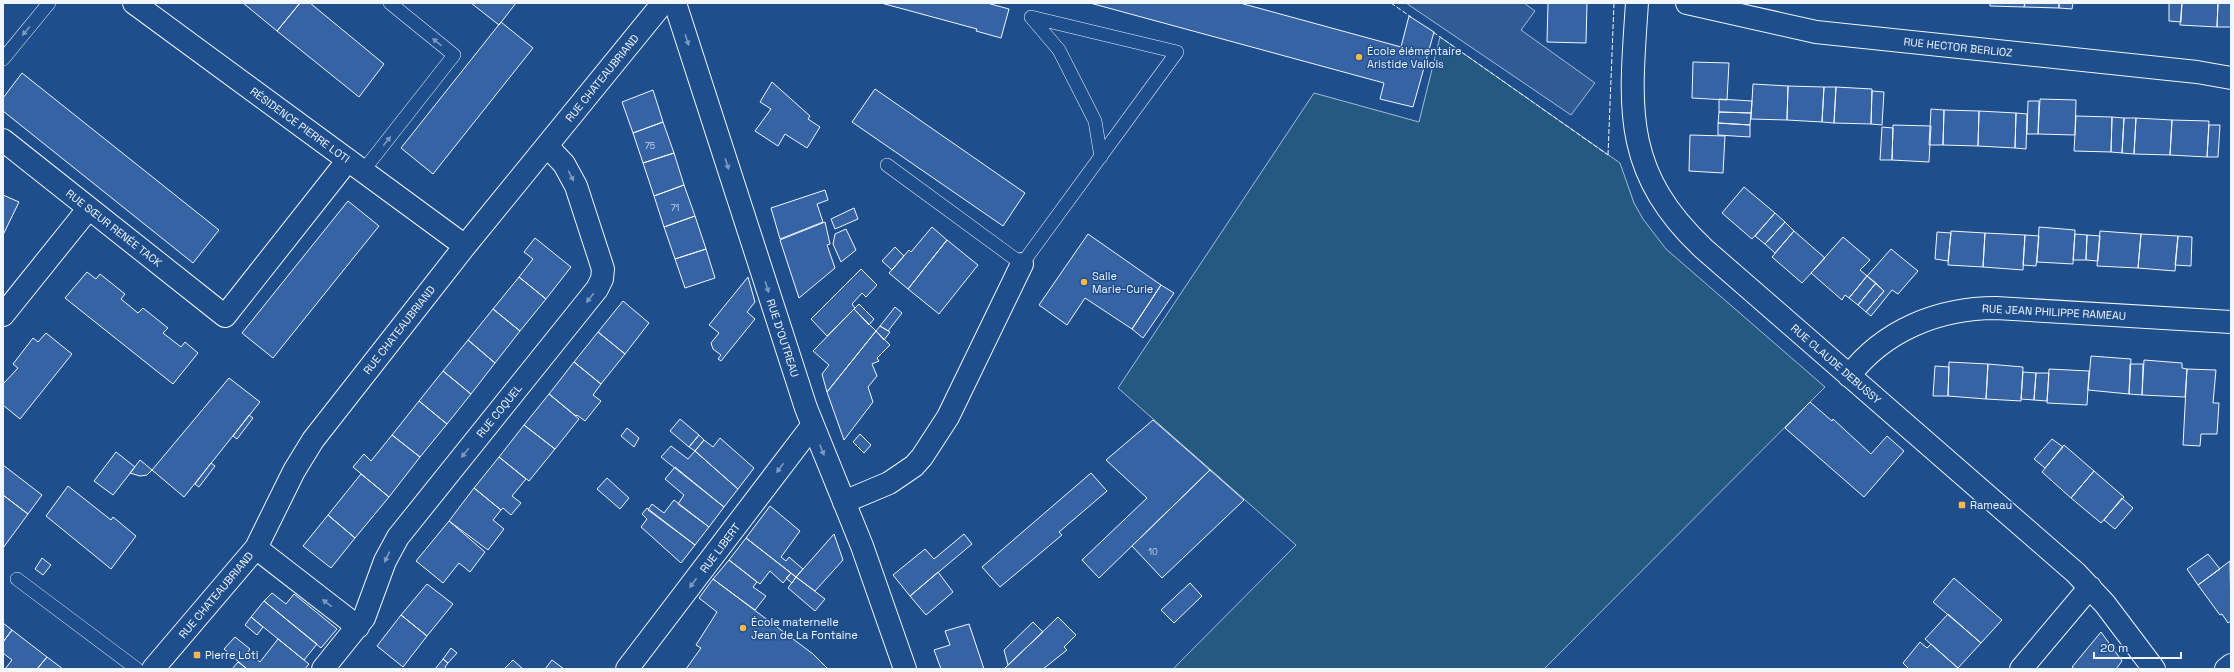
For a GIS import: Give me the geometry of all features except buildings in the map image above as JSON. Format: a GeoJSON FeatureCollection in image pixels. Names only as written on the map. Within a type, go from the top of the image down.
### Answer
{"type":"FeatureCollection","features":[{"type":"Feature","properties":{"kind":"street","name":"RÉSIDENCE PIERRE LOTI"},"geometry":{"type":"LineString","coordinates":[[134,3],[466,246]]}},
{"type":"Feature","properties":{"kind":"street","name":"RUE CHATEAUBRIAND"},"geometry":{"type":"LineString","coordinates":[[153,669],[256,548],[294,471],[313,440],[466,246],[663,3]]}},
{"type":"Feature","properties":{"kind":"street","name":"RUE D'OUTREAU"},"geometry":{"type":"LineString","coordinates":[[675,3],[812,426],[868,561],[905,669]]}},
{"type":"Feature","properties":{"kind":"street","name":"RUE CLAUDE DEBUSSY"},"geometry":{"type":"LineString","coordinates":[[1636,3],[1631,85],[1633,118],[1640,152],[1652,183],[1672,214],[1692,237],[1849,376],[2059,557],[2105,604],[2154,669]]}},
{"type":"Feature","properties":{"kind":"street","name":"RUE HECTOR BERLIOZ"},"geometry":{"type":"LineString","coordinates":[[1686,3],[1816,32],[2197,72],[2231,78]]}},
{"type":"Feature","properties":{"kind":"street","name":"RUE SŒUR RENÉE TACK"},"geometry":{"type":"LineString","coordinates":[[3,140],[225,316],[356,166]]}},
{"type":"Feature","properties":{"kind":"street","name":"RUE COQUEL"},"geometry":{"type":"LineString","coordinates":[[323,669],[358,627],[369,608],[385,561],[398,537],[597,288],[602,279],[601,260],[576,186],[564,164],[547,146]]}},
{"type":"Feature","properties":{"kind":"street"},"geometry":{"type":"LineString","coordinates":[[3,315],[89,208]]}},
{"type":"Feature","properties":{"kind":"street"},"geometry":{"type":"LineString","coordinates":[[844,502],[889,483],[914,466],[922,457],[948,417],[1022,264]]}},
{"type":"Feature","properties":{"kind":"street","name":"RUE JEAN PHILIPPE RAMEAU"},"geometry":{"type":"LineString","coordinates":[[1849,376],[1872,350],[1898,332],[1930,319],[1963,310],[1996,308],[2231,322]]}},
{"type":"Feature","properties":{"kind":"street","name":"RUE LIBERT"},"geometry":{"type":"LineString","coordinates":[[627,669],[812,426]]}},
{"type":"Feature","properties":{"kind":"street"},"geometry":{"type":"LineString","coordinates":[[256,548],[358,627]]}},
{"type":"Feature","properties":{"kind":"street"},"geometry":{"type":"LineString","coordinates":[[2021,669],[2090,587]]}},
{"type":"Feature","properties":{"kind":"street"},"geometry":{"type":"LineString","coordinates":[[2226,669],[2231,665]]}},
{"type":"Feature","properties":{"kind":"lane"},"geometry":{"type":"LineString","coordinates":[[3,59],[49,3]]}},
{"type":"Feature","properties":{"kind":"lane"},"geometry":{"type":"LineString","coordinates":[[356,166],[454,55],[390,3]]}},
{"type":"Feature","properties":{"kind":"lane"},"geometry":{"type":"LineString","coordinates":[[887,166],[1022,264],[1101,157],[1176,52],[1031,18],[1059,50],[1095,121],[1101,157]]}},
{"type":"Feature","properties":{"kind":"lane"},"geometry":{"type":"LineString","coordinates":[[17,579],[137,669]]}},
{"type":"Feature","properties":{"kind":"shaded area"},"geometry":{"type":"Polygon","coordinates":[[[1406,3],[1524,3],[1535,11],[1521,30],[1595,83],[1571,115],[1406,3]]]}},
{"type":"Feature","properties":{"kind":"shaded area"},"geometry":{"type":"Polygon","coordinates":[[[1440,37],[1620,163],[1634,203],[1643,219],[1666,249],[1825,387],[1544,669],[1173,669],[1296,545],[1118,388],[1314,93],[1419,122],[1440,37]]]}},
{"type":"Feature","properties":{"kind":"fence"},"geometry":{"type":"LineString","coordinates":[[1391,3],[1411,17]]}},
{"type":"Feature","properties":{"kind":"fence"},"geometry":{"type":"LineString","coordinates":[[1608,155],[1614,3]]}},
{"type":"Feature","properties":{"kind":"fence"},"geometry":{"type":"LineString","coordinates":[[1433,32],[1608,155]]}},
{"type":"Feature","properties":{"kind":"place","name":"École élémentaire Aristide Vallois"},"geometry":{"type":"Point","coordinates":[1359,57]}},
{"type":"Feature","properties":{"kind":"place","name":"Salle Marie-Curie"},"geometry":{"type":"Point","coordinates":[1084,282]}},
{"type":"Feature","properties":{"kind":"place","name":"Rameau"},"geometry":{"type":"Point","coordinates":[1962,505]}},
{"type":"Feature","properties":{"kind":"place","name":"École maternelle Jean de La Fontaine"},"geometry":{"type":"Point","coordinates":[743,628]}},
{"type":"Feature","properties":{"kind":"place","name":"Pierre Loti"},"geometry":{"type":"Point","coordinates":[197,655]}}]}
